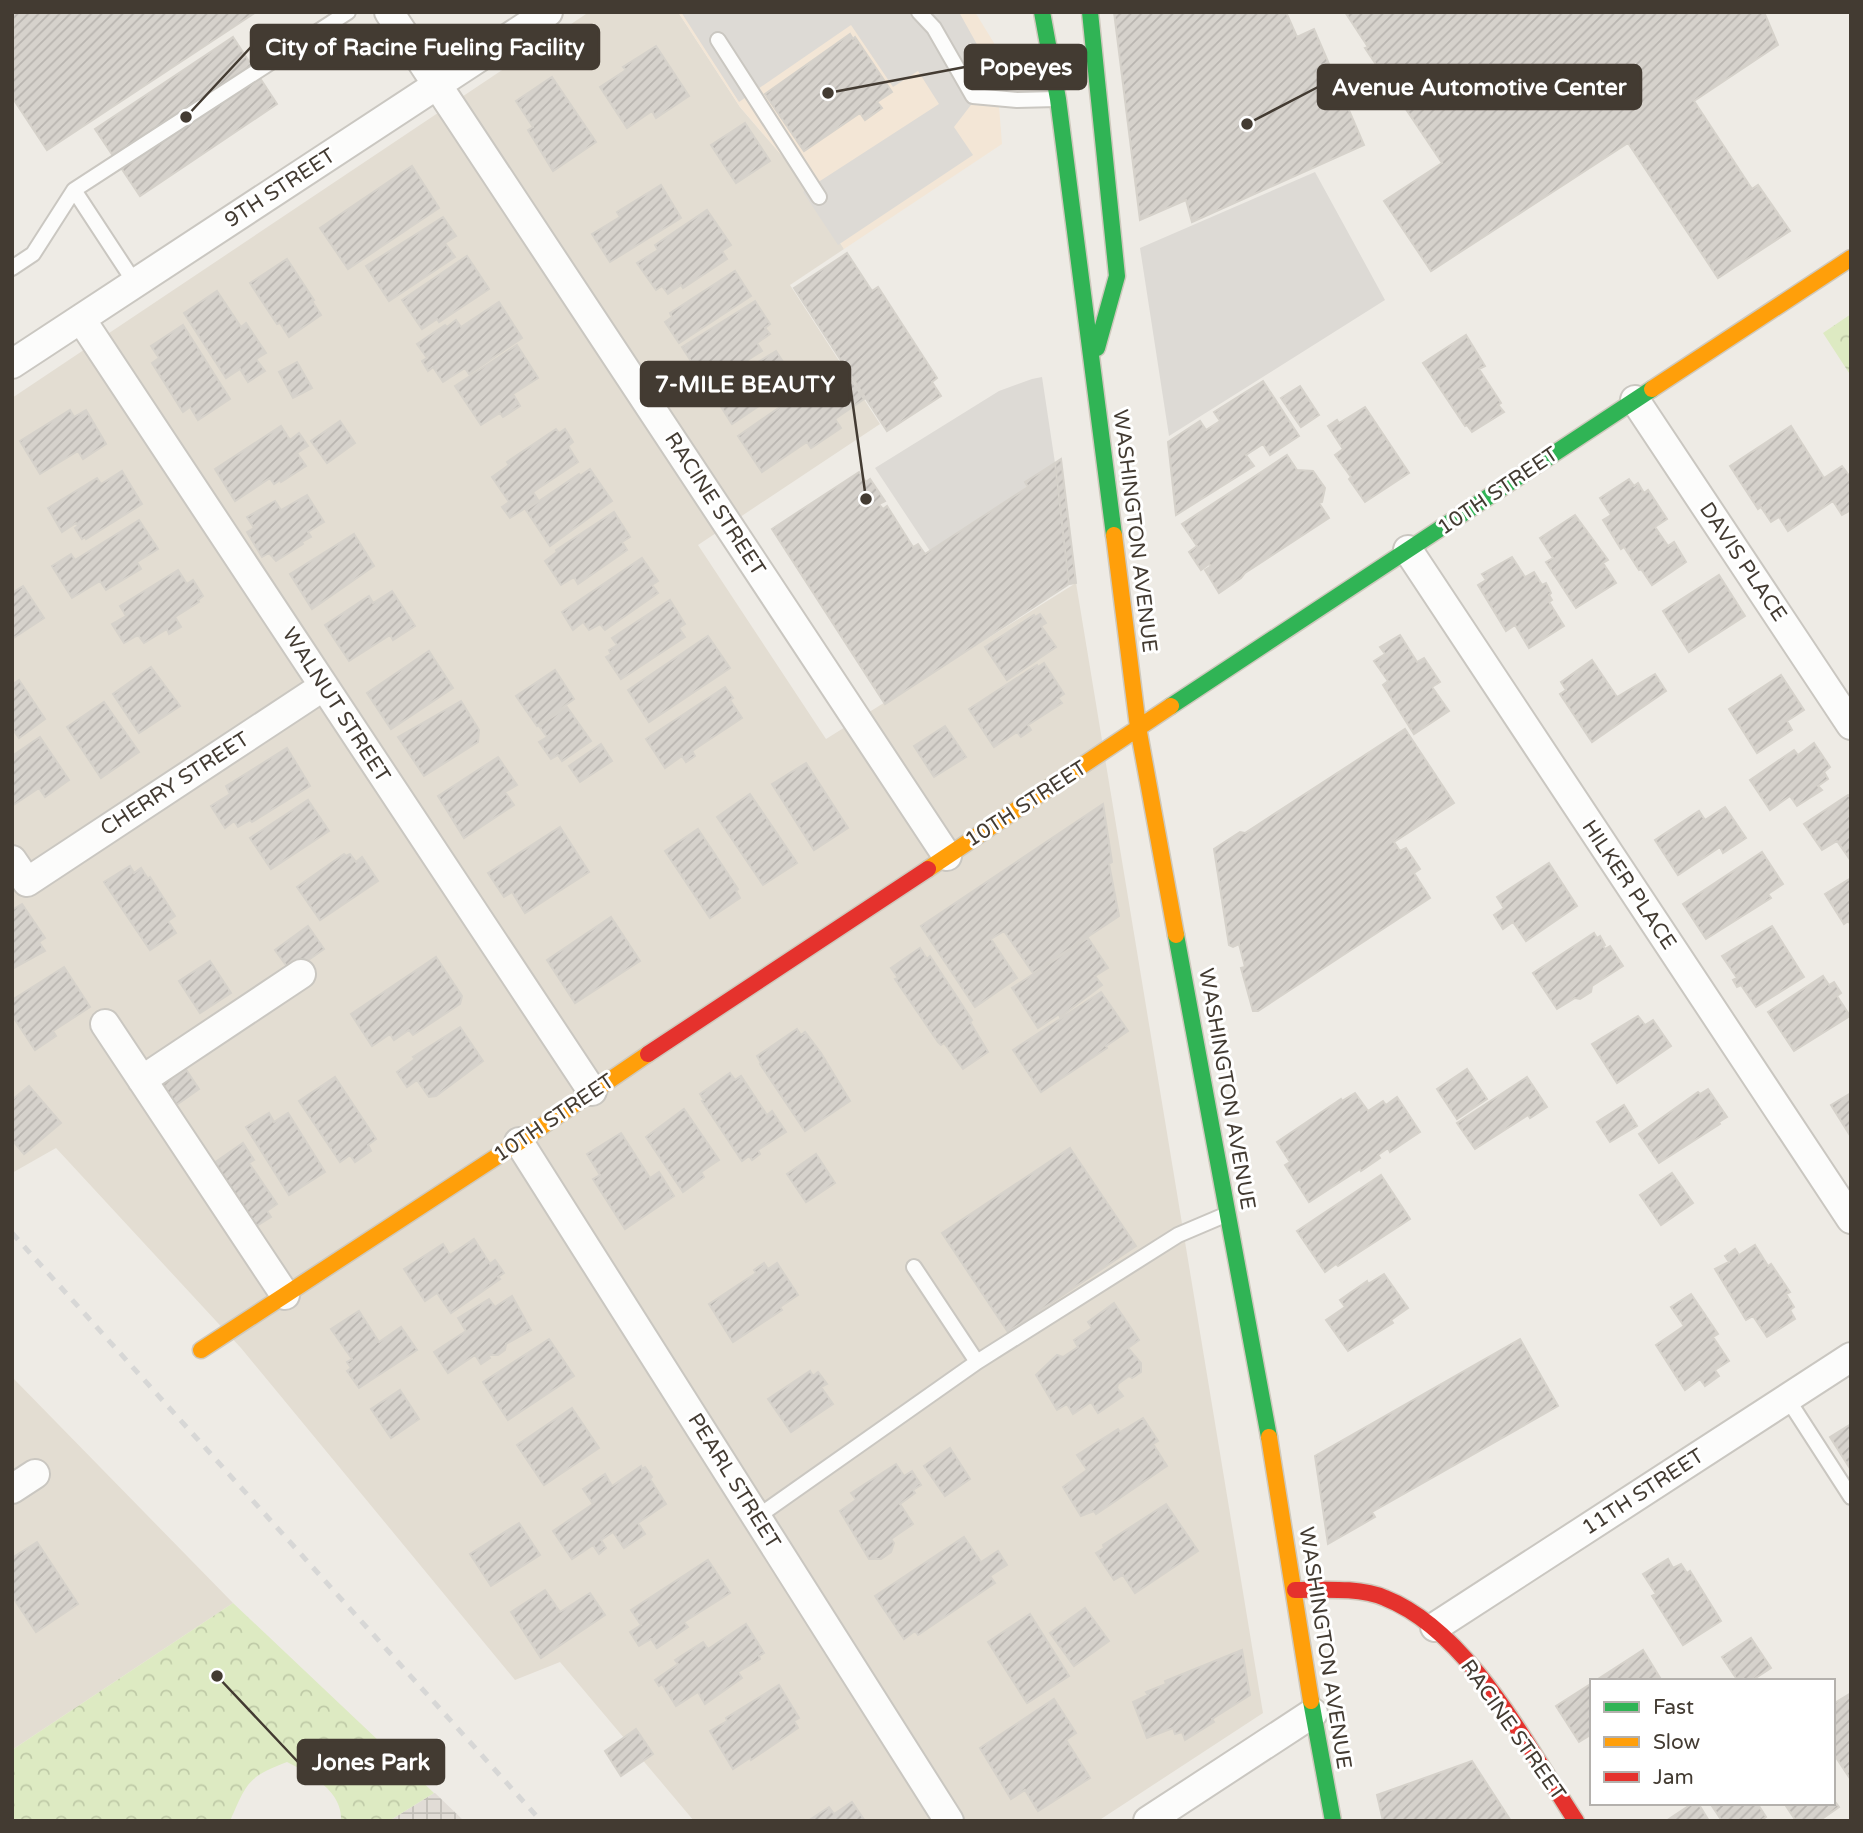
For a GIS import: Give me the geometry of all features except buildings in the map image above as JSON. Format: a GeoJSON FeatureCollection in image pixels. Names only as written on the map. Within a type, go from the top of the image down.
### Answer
{"type":"FeatureCollection","features":[{"type":"Feature","properties":{"kind":"main road","name":"WASHINGTON AVENUE"},"geometry":{"type":"LineString","coordinates":[[1042,12],[1058,99],[1138,727],[1228,1214],[1333,1821]]}},
{"type":"Feature","properties":{"kind":"main road","name":"WASHINGTON AVENUE"},"geometry":{"type":"LineString","coordinates":[[1090,12],[1117,276],[1092,364]]}},
{"type":"Feature","properties":{"kind":"main road"},"geometry":{"type":"LineString","coordinates":[[1029,25],[1058,99]]}},
{"type":"Feature","properties":{"kind":"main road","name":"10TH STREET"},"geometry":{"type":"LineString","coordinates":[[201,1350],[519,1142],[1138,727],[1851,258]]}},
{"type":"Feature","properties":{"kind":"main road","name":"RACINE STREET"},"geometry":{"type":"LineString","coordinates":[[1295,1590],[1341,1590],[1384,1597],[1435,1627],[1485,1681],[1576,1821]]}},
{"type":"Feature","properties":{"kind":"street","name":"RACINE STREET"},"geometry":{"type":"LineString","coordinates":[[390,12],[947,856]]}},
{"type":"Feature","properties":{"kind":"street","name":"9TH STREET"},"geometry":{"type":"LineString","coordinates":[[14,360],[81,319],[548,12]]}},
{"type":"Feature","properties":{"kind":"street","name":"WALNUT STREET"},"geometry":{"type":"LineString","coordinates":[[81,319],[592,1091]]}},
{"type":"Feature","properties":{"kind":"street","name":"DAVIS PLACE"},"geometry":{"type":"LineString","coordinates":[[1635,400],[1851,725]]}},
{"type":"Feature","properties":{"kind":"street","name":"HILKER PLACE"},"geometry":{"type":"LineString","coordinates":[[1408,550],[1851,1219]]}},
{"type":"Feature","properties":{"kind":"street","name":"CHERRY STREET"},"geometry":{"type":"LineString","coordinates":[[20,871],[324,686]]}},
{"type":"Feature","properties":{"kind":"street"},"geometry":{"type":"LineString","coordinates":[[142,1080],[301,974]]}},
{"type":"Feature","properties":{"kind":"street"},"geometry":{"type":"LineString","coordinates":[[105,1024],[285,1295]]}},
{"type":"Feature","properties":{"kind":"street","name":"PEARL STREET"},"geometry":{"type":"LineString","coordinates":[[519,1142],[949,1821]]}},
{"type":"Feature","properties":{"kind":"street","name":"11TH STREET"},"geometry":{"type":"LineString","coordinates":[[1435,1627],[1851,1357]]}},
{"type":"Feature","properties":{"kind":"street"},"geometry":{"type":"LineString","coordinates":[[1148,1821],[1313,1713]]}},
{"type":"Feature","properties":{"kind":"lane"},"geometry":{"type":"LineString","coordinates":[[12,268],[33,254],[74,190],[348,12]]}},
{"type":"Feature","properties":{"kind":"lane"},"geometry":{"type":"LineString","coordinates":[[919,12],[934,28],[973,96],[1017,100],[1058,99]]}},
{"type":"Feature","properties":{"kind":"lane"},"geometry":{"type":"LineString","coordinates":[[718,40],[819,197]]}},
{"type":"Feature","properties":{"kind":"lane"},"geometry":{"type":"LineString","coordinates":[[74,190],[135,283]]}},
{"type":"Feature","properties":{"kind":"lane"},"geometry":{"type":"LineString","coordinates":[[757,1517],[976,1362],[1178,1236],[1228,1214]]}},
{"type":"Feature","properties":{"kind":"lane"},"geometry":{"type":"LineString","coordinates":[[914,1267],[976,1362]]}},
{"type":"Feature","properties":{"kind":"lane"},"geometry":{"type":"LineString","coordinates":[[1787,1398],[1851,1497]]}},
{"type":"Feature","properties":{"kind":"shaded area"},"geometry":{"type":"Polygon","coordinates":[[[589,12],[678,12],[740,107],[789,164],[844,249],[790,285],[880,424],[698,545],[826,739],[1076,583],[1263,1713],[1098,1821],[694,1821],[560,1662],[515,1680],[241,1348],[56,1148],[12,1173],[12,398],[589,12]]]}},
{"type":"Feature","properties":{"kind":"shaded area"},"geometry":{"type":"Polygon","coordinates":[[[678,12],[975,12],[994,43],[1002,144],[844,249],[789,164],[740,107],[678,12]]]}},
{"type":"Feature","properties":{"kind":"shaded area"},"geometry":{"type":"Polygon","coordinates":[[[681,12],[959,12],[994,75],[954,127],[973,155],[838,245],[803,192],[939,104],[918,71],[893,87],[851,25],[739,102],[681,12]]]}},
{"type":"Feature","properties":{"kind":"shaded area"},"geometry":{"type":"Polygon","coordinates":[[[1315,172],[1385,300],[1169,436],[1140,248],[1315,172]]]}},
{"type":"Feature","properties":{"kind":"shaded area"},"geometry":{"type":"Polygon","coordinates":[[[1042,377],[1055,463],[1026,482],[1028,487],[930,551],[875,468],[999,391],[1042,377]]]}},
{"type":"Feature","properties":{"kind":"shaded area"},"geometry":{"type":"Polygon","coordinates":[[[12,1377],[233,1603],[12,1750],[12,1377]]]}},
{"type":"Feature","properties":{"kind":"shaded area"},"geometry":{"type":"Polygon","coordinates":[[[434,1793],[464,1821],[389,1821],[434,1793]]]}},
{"type":"Feature","properties":{"kind":"green space"},"geometry":{"type":"Polygon","coordinates":[[[1851,314],[1851,376],[1823,333],[1851,314]]]}},
{"type":"Feature","properties":{"kind":"green space"},"geometry":{"type":"Polygon","coordinates":[[[233,1603],[434,1793],[389,1821],[341,1821],[340,1810],[331,1792],[323,1784],[287,1762],[264,1772],[250,1783],[230,1821],[12,1821],[12,1750],[233,1603]]]}},
{"type":"Feature","properties":{"kind":"railway"},"geometry":{"type":"LineString","coordinates":[[12,1233],[541,1821]]}},
{"type":"Feature","properties":{"kind":"traffic: fast"},"geometry":{"type":"LineString","coordinates":[[1042,12],[1058,99],[1114,535]]}},
{"type":"Feature","properties":{"kind":"traffic: fast"},"geometry":{"type":"LineString","coordinates":[[1090,12],[1117,276],[1097,348]]}},
{"type":"Feature","properties":{"kind":"traffic: fast"},"geometry":{"type":"LineString","coordinates":[[1171,706],[1652,389]]}},
{"type":"Feature","properties":{"kind":"traffic: fast"},"geometry":{"type":"LineString","coordinates":[[1176,935],[1269,1437]]}},
{"type":"Feature","properties":{"kind":"traffic: fast"},"geometry":{"type":"LineString","coordinates":[[1311,1701],[1333,1821]]}},
{"type":"Feature","properties":{"kind":"traffic: slow"},"geometry":{"type":"LineString","coordinates":[[1652,389],[1851,258]]}},
{"type":"Feature","properties":{"kind":"traffic: slow"},"geometry":{"type":"LineString","coordinates":[[1114,535],[1138,727],[1176,935]]}},
{"type":"Feature","properties":{"kind":"traffic: slow"},"geometry":{"type":"LineString","coordinates":[[928,869],[1171,706]]}},
{"type":"Feature","properties":{"kind":"traffic: slow"},"geometry":{"type":"LineString","coordinates":[[201,1350],[519,1142],[648,1054]]}},
{"type":"Feature","properties":{"kind":"traffic: slow"},"geometry":{"type":"LineString","coordinates":[[1269,1437],[1311,1701]]}},
{"type":"Feature","properties":{"kind":"traffic: jam"},"geometry":{"type":"LineString","coordinates":[[648,1054],[928,869]]}},
{"type":"Feature","properties":{"kind":"traffic: jam"},"geometry":{"type":"LineString","coordinates":[[1295,1590],[1341,1590],[1375,1594],[1415,1614],[1444,1637],[1494,1694],[1576,1821]]}},
{"type":"Feature","properties":{"kind":"place","name":"Popeyes"},"geometry":{"type":"Point","coordinates":[828,93]}},
{"type":"Feature","properties":{"kind":"place","name":"City of Racine Fueling Facility"},"geometry":{"type":"Point","coordinates":[186,117]}},
{"type":"Feature","properties":{"kind":"place","name":"Avenue Automotive Center"},"geometry":{"type":"Point","coordinates":[1247,124]}},
{"type":"Feature","properties":{"kind":"place","name":"7-MILE BEAUTY"},"geometry":{"type":"Point","coordinates":[866,499]}},
{"type":"Feature","properties":{"kind":"place","name":"Jones Park"},"geometry":{"type":"Point","coordinates":[217,1676]}}]}
